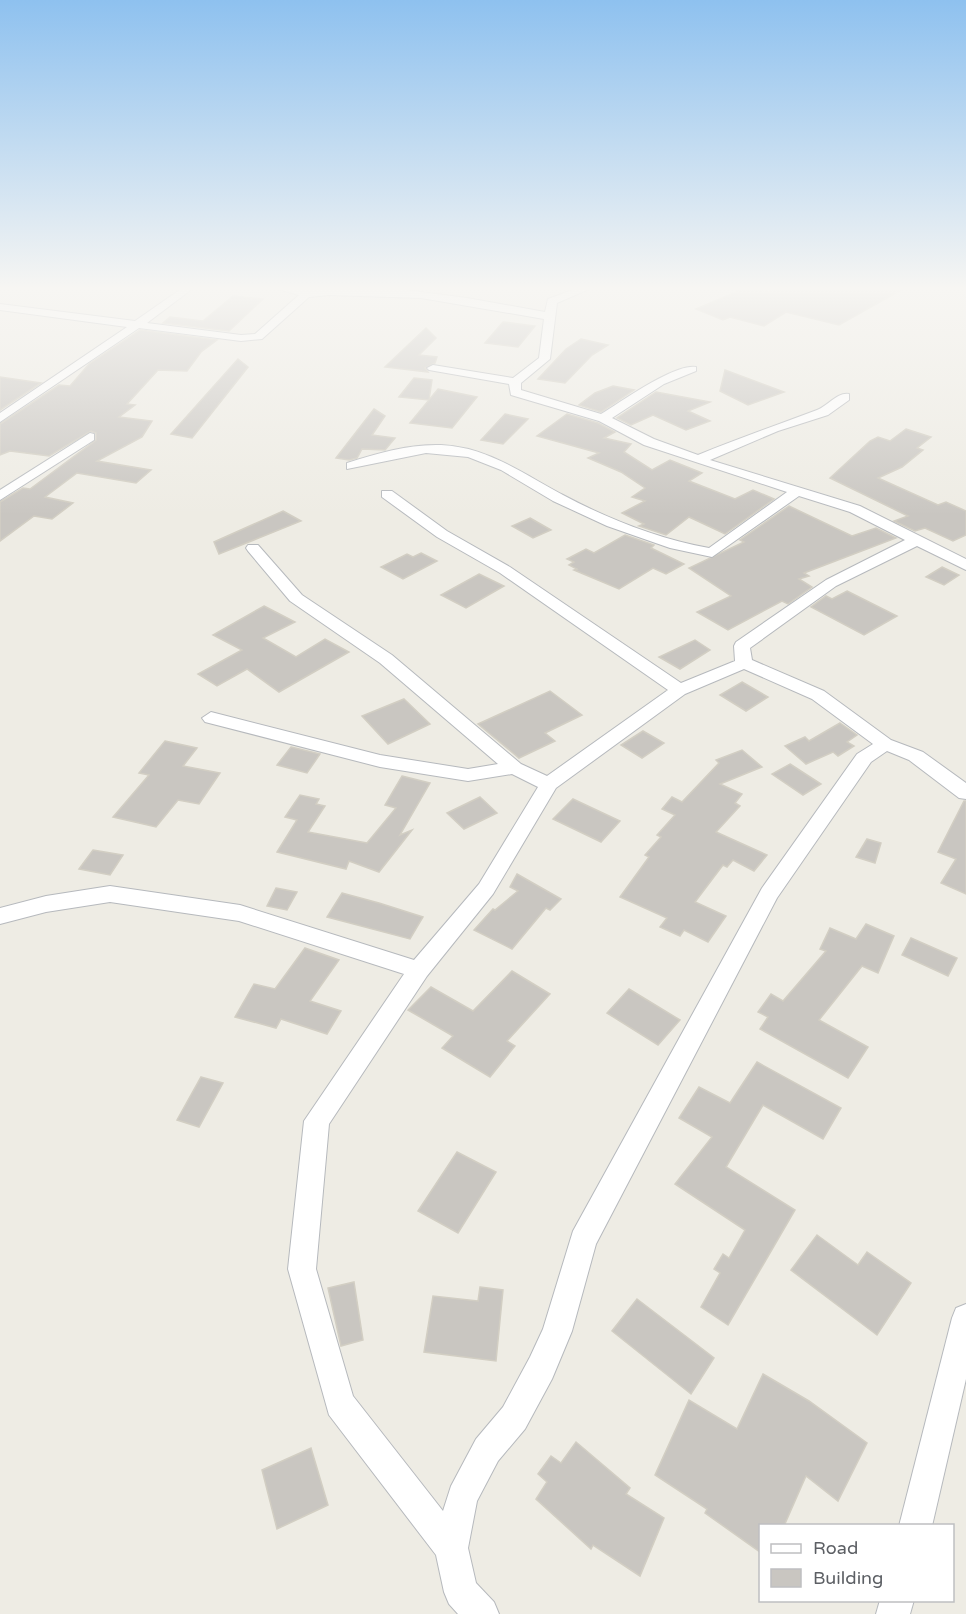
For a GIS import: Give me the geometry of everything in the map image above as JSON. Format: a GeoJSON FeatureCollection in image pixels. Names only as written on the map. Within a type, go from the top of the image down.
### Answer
{"type":"FeatureCollection","features":[{"type":"Feature","properties":{"kind":"street"},"geometry":{"type":"LineString","coordinates":[[0,418],[80,364]]}},
{"type":"Feature","properties":{"kind":"street"},"geometry":{"type":"LineString","coordinates":[[515,382],[537,364]]}},
{"type":"Feature","properties":{"kind":"street"},"geometry":{"type":"LineString","coordinates":[[433,368],[492,376],[515,382]]}},
{"type":"Feature","properties":{"kind":"street"},"geometry":{"type":"LineString","coordinates":[[603,418],[660,382],[692,369]]}},
{"type":"Feature","properties":{"kind":"street"},"geometry":{"type":"LineString","coordinates":[[515,382],[515,392],[603,418],[649,442],[698,460],[855,508],[966,565]]}},
{"type":"Feature","properties":{"kind":"street"},"geometry":{"type":"LineString","coordinates":[[698,460],[774,428],[824,412],[845,397]]}},
{"type":"Feature","properties":{"kind":"street"},"geometry":{"type":"LineString","coordinates":[[0,496],[90,437]]}},
{"type":"Feature","properties":{"kind":"street"},"geometry":{"type":"LineString","coordinates":[[352,466],[398,451],[438,449],[473,454],[580,510],[691,550],[712,553],[762,514],[798,491]]}},
{"type":"Feature","properties":{"kind":"street"},"geometry":{"type":"LineString","coordinates":[[387,494],[442,534],[505,570],[679,690]]}},
{"type":"Feature","properties":{"kind":"street"},"geometry":{"type":"LineString","coordinates":[[744,663],[742,646],[822,590],[917,540]]}},
{"type":"Feature","properties":{"kind":"street"},"geometry":{"type":"LineString","coordinates":[[253,548],[296,598],[386,659],[514,768],[549,784]]}},
{"type":"Feature","properties":{"kind":"street"},"geometry":{"type":"LineString","coordinates":[[482,1614],[461,1592],[451,1548],[340,1404],[302,1269],[317,1121],[419,970],[486,889],[549,784],[679,690],[744,663],[818,695],[885,744],[916,756],[966,793]]}},
{"type":"Feature","properties":{"kind":"street"},"geometry":{"type":"LineString","coordinates":[[211,718],[381,761],[468,776],[514,768]]}},
{"type":"Feature","properties":{"kind":"street"},"geometry":{"type":"LineString","coordinates":[[451,1548],[462,1497],[487,1450],[514,1418],[541,1368],[557,1331],[583,1240],[686,1048],[775,885],[864,758],[885,744]]}},
{"type":"Feature","properties":{"kind":"street"},"geometry":{"type":"LineString","coordinates":[[0,916],[46,904],[110,894],[240,913],[419,970]]}},
{"type":"Feature","properties":{"kind":"street"},"geometry":{"type":"LineString","coordinates":[[915,1524],[966,1318]]}},
{"type":"Feature","properties":{"kind":"building"},"geometry":{"type":"Polygon","coordinates":[[[89,364],[192,364],[187,371],[158,370],[127,404],[135,405],[119,417],[152,421],[142,437],[97,461],[151,470],[136,483],[77,473],[45,497],[73,503],[52,519],[34,516],[0,541],[0,502],[23,488],[30,489],[96,440],[96,433],[91,431],[49,456],[10,451],[0,455],[0,424],[59,385],[70,386],[89,364]]]}},
{"type":"Feature","properties":{"kind":"building"},"geometry":{"type":"Polygon","coordinates":[[[233,364],[245,364],[248,367],[192,438],[171,434],[233,364]]]}},
{"type":"Feature","properties":{"kind":"building"},"geometry":{"type":"Polygon","coordinates":[[[388,364],[432,364],[425,368],[428,372],[385,367],[388,364]]]}},
{"type":"Feature","properties":{"kind":"building"},"geometry":{"type":"Polygon","coordinates":[[[552,364],[583,364],[565,383],[538,379],[552,364]]]}},
{"type":"Feature","properties":{"kind":"building"},"geometry":{"type":"Polygon","coordinates":[[[725,370],[784,392],[748,405],[720,391],[725,370]]]}},
{"type":"Feature","properties":{"kind":"building"},"geometry":{"type":"Polygon","coordinates":[[[0,377],[41,383],[0,410],[0,377]]]}},
{"type":"Feature","properties":{"kind":"building"},"geometry":{"type":"Polygon","coordinates":[[[414,378],[432,380],[429,400],[399,397],[414,378]]]}},
{"type":"Feature","properties":{"kind":"building"},"geometry":{"type":"Polygon","coordinates":[[[613,386],[634,390],[601,412],[579,405],[595,393],[613,386]]]}},
{"type":"Feature","properties":{"kind":"building"},"geometry":{"type":"Polygon","coordinates":[[[438,389],[477,397],[452,428],[410,423],[438,389]]]}},
{"type":"Feature","properties":{"kind":"building"},"geometry":{"type":"Polygon","coordinates":[[[656,392],[710,402],[688,411],[710,421],[686,430],[653,415],[631,425],[617,418],[656,392]]]}},
{"type":"Feature","properties":{"kind":"building"},"geometry":{"type":"Polygon","coordinates":[[[374,409],[385,416],[372,435],[395,438],[385,450],[362,449],[357,458],[349,460],[336,458],[374,409]]]}},
{"type":"Feature","properties":{"kind":"building"},"geometry":{"type":"Polygon","coordinates":[[[505,414],[528,419],[503,444],[481,440],[505,414]]]}},
{"type":"Feature","properties":{"kind":"building"},"geometry":{"type":"Polygon","coordinates":[[[567,414],[598,423],[615,432],[604,438],[631,444],[624,452],[652,470],[670,460],[702,473],[689,481],[735,499],[753,490],[774,499],[725,534],[689,517],[666,535],[639,526],[644,524],[622,513],[645,501],[632,497],[645,488],[621,472],[588,458],[599,453],[537,436],[567,414]]]}},
{"type":"Feature","properties":{"kind":"building"},"geometry":{"type":"Polygon","coordinates":[[[906,429],[931,437],[917,448],[923,450],[902,467],[878,478],[938,505],[946,502],[966,511],[966,535],[953,541],[925,528],[915,531],[894,521],[908,516],[830,478],[870,441],[878,437],[890,441],[906,429]]]}},
{"type":"Feature","properties":{"kind":"building"},"geometry":{"type":"Polygon","coordinates":[[[789,506],[852,536],[876,528],[896,538],[804,573],[809,576],[799,579],[812,587],[788,604],[782,601],[728,630],[697,612],[731,596],[689,568],[744,542],[740,540],[789,506]]]}},
{"type":"Feature","properties":{"kind":"building"},"geometry":{"type":"Polygon","coordinates":[[[283,511],[301,521],[219,554],[214,542],[283,511]]]}},
{"type":"Feature","properties":{"kind":"building"},"geometry":{"type":"Polygon","coordinates":[[[530,518],[551,530],[533,538],[512,526],[530,518]]]}},
{"type":"Feature","properties":{"kind":"building"},"geometry":{"type":"Polygon","coordinates":[[[625,535],[654,545],[651,548],[684,564],[666,574],[653,568],[619,589],[574,570],[577,569],[569,565],[574,562],[567,559],[586,549],[594,553],[625,535]]]}},
{"type":"Feature","properties":{"kind":"building"},"geometry":{"type":"Polygon","coordinates":[[[421,553],[437,561],[403,579],[381,567],[407,554],[413,557],[421,553]]]}},
{"type":"Feature","properties":{"kind":"building"},"geometry":{"type":"Polygon","coordinates":[[[942,567],[959,575],[944,585],[926,577],[942,567]]]}},
{"type":"Feature","properties":{"kind":"building"},"geometry":{"type":"Polygon","coordinates":[[[479,574],[504,586],[466,608],[441,595],[479,574]]]}},
{"type":"Feature","properties":{"kind":"building"},"geometry":{"type":"Polygon","coordinates":[[[847,591],[897,616],[864,635],[811,607],[826,596],[832,599],[847,591]]]}},
{"type":"Feature","properties":{"kind":"building"},"geometry":{"type":"Polygon","coordinates":[[[264,606],[295,622],[263,638],[296,657],[325,639],[349,652],[279,692],[247,669],[217,686],[198,674],[242,650],[213,635],[264,606]]]}},
{"type":"Feature","properties":{"kind":"building"},"geometry":{"type":"Polygon","coordinates":[[[695,640],[710,650],[680,669],[659,657],[695,640]]]}},
{"type":"Feature","properties":{"kind":"building"},"geometry":{"type":"Polygon","coordinates":[[[742,682],[768,697],[746,711],[720,695],[742,682]]]}},
{"type":"Feature","properties":{"kind":"building"},"geometry":{"type":"Polygon","coordinates":[[[550,691],[582,715],[545,733],[555,741],[519,758],[478,724],[550,691]]]}},
{"type":"Feature","properties":{"kind":"building"},"geometry":{"type":"Polygon","coordinates":[[[404,699],[430,724],[388,744],[362,716],[404,699]]]}},
{"type":"Feature","properties":{"kind":"building"},"geometry":{"type":"Polygon","coordinates":[[[840,723],[857,735],[847,742],[854,746],[838,756],[833,752],[806,764],[785,746],[805,737],[809,741],[840,723]]]}},
{"type":"Feature","properties":{"kind":"building"},"geometry":{"type":"Polygon","coordinates":[[[643,731],[664,743],[642,758],[621,745],[643,731]]]}},
{"type":"Feature","properties":{"kind":"building"},"geometry":{"type":"Polygon","coordinates":[[[165,741],[197,748],[183,766],[220,773],[199,804],[178,800],[156,827],[113,817],[149,775],[139,773],[165,741]]]}},
{"type":"Feature","properties":{"kind":"building"},"geometry":{"type":"Polygon","coordinates":[[[291,747],[320,754],[307,773],[277,765],[291,747]]]}},
{"type":"Feature","properties":{"kind":"building"},"geometry":{"type":"Polygon","coordinates":[[[742,750],[762,767],[720,784],[742,794],[735,803],[740,806],[716,832],[767,855],[754,871],[733,860],[727,867],[723,865],[695,902],[726,916],[708,942],[684,930],[680,936],[660,927],[667,918],[620,897],[649,857],[645,855],[661,837],[657,835],[675,815],[662,809],[672,797],[682,802],[719,763],[716,760],[742,750]]]}},
{"type":"Feature","properties":{"kind":"building"},"geometry":{"type":"Polygon","coordinates":[[[790,764],[821,784],[803,795],[772,774],[790,764]]]}},
{"type":"Feature","properties":{"kind":"building"},"geometry":{"type":"Polygon","coordinates":[[[402,776],[430,783],[400,835],[412,830],[379,872],[349,861],[346,869],[277,852],[297,820],[285,817],[300,795],[319,799],[316,804],[325,806],[308,832],[367,843],[396,808],[385,805],[402,776]]]}},
{"type":"Feature","properties":{"kind":"building"},"geometry":{"type":"Polygon","coordinates":[[[480,797],[497,813],[464,829],[447,813],[480,797]]]}},
{"type":"Feature","properties":{"kind":"building"},"geometry":{"type":"Polygon","coordinates":[[[573,799],[620,821],[601,842],[553,819],[573,799]]]}},
{"type":"Feature","properties":{"kind":"building"},"geometry":{"type":"Polygon","coordinates":[[[966,801],[966,894],[941,883],[956,859],[938,852],[966,801]]]}},
{"type":"Feature","properties":{"kind":"building"},"geometry":{"type":"Polygon","coordinates":[[[867,839],[881,843],[875,863],[856,857],[867,839]]]}},
{"type":"Feature","properties":{"kind":"building"},"geometry":{"type":"Polygon","coordinates":[[[93,850],[123,855],[110,875],[79,869],[93,850]]]}},
{"type":"Feature","properties":{"kind":"building"},"geometry":{"type":"Polygon","coordinates":[[[517,874],[561,899],[550,910],[546,908],[512,949],[474,930],[493,909],[495,910],[518,891],[510,887],[517,874]]]}},
{"type":"Feature","properties":{"kind":"building"},"geometry":{"type":"Polygon","coordinates":[[[276,888],[297,892],[287,910],[267,906],[276,888]]]}},
{"type":"Feature","properties":{"kind":"building"},"geometry":{"type":"Polygon","coordinates":[[[342,893],[423,917],[410,939],[327,917],[342,893]]]}},
{"type":"Feature","properties":{"kind":"building"},"geometry":{"type":"Polygon","coordinates":[[[866,924],[894,936],[878,973],[862,966],[819,1020],[868,1047],[848,1078],[760,1029],[768,1017],[758,1012],[771,994],[783,1001],[826,951],[820,949],[830,928],[856,939],[866,924]]]}},
{"type":"Feature","properties":{"kind":"building"},"geometry":{"type":"Polygon","coordinates":[[[911,938],[957,958],[948,976],[902,955],[911,938]]]}},
{"type":"Feature","properties":{"kind":"building"},"geometry":{"type":"Polygon","coordinates":[[[305,948],[339,960],[310,1001],[341,1011],[327,1034],[281,1019],[276,1028],[235,1017],[254,984],[275,989],[305,948]]]}},
{"type":"Feature","properties":{"kind":"building"},"geometry":{"type":"Polygon","coordinates":[[[512,971],[550,994],[507,1041],[515,1046],[490,1077],[442,1048],[453,1036],[408,1010],[431,987],[473,1011],[512,971]]]}},
{"type":"Feature","properties":{"kind":"building"},"geometry":{"type":"Polygon","coordinates":[[[629,989],[680,1020],[658,1045],[607,1013],[629,989]]]}},
{"type":"Feature","properties":{"kind":"building"},"geometry":{"type":"Polygon","coordinates":[[[757,1062],[841,1108],[823,1139],[763,1105],[726,1167],[795,1210],[728,1325],[701,1307],[720,1273],[714,1269],[723,1254],[729,1258],[745,1230],[675,1184],[712,1137],[679,1118],[699,1087],[730,1103],[757,1062]]]}},
{"type":"Feature","properties":{"kind":"building"},"geometry":{"type":"Polygon","coordinates":[[[201,1077],[223,1083],[199,1127],[177,1120],[201,1077]]]}},
{"type":"Feature","properties":{"kind":"building"},"geometry":{"type":"Polygon","coordinates":[[[457,1152],[496,1172],[458,1233],[418,1211],[457,1152]]]}},
{"type":"Feature","properties":{"kind":"building"},"geometry":{"type":"Polygon","coordinates":[[[817,1235],[858,1265],[867,1252],[911,1283],[877,1335],[791,1270],[817,1235]]]}},
{"type":"Feature","properties":{"kind":"building"},"geometry":{"type":"Polygon","coordinates":[[[354,1282],[363,1340],[341,1346],[328,1288],[354,1282]]]}},
{"type":"Feature","properties":{"kind":"building"},"geometry":{"type":"Polygon","coordinates":[[[480,1287],[503,1290],[496,1361],[424,1352],[433,1296],[478,1301],[480,1287]]]}},
{"type":"Feature","properties":{"kind":"building"},"geometry":{"type":"Polygon","coordinates":[[[637,1299],[714,1358],[691,1394],[612,1331],[637,1299]]]}},
{"type":"Feature","properties":{"kind":"building"},"geometry":{"type":"Polygon","coordinates":[[[763,1374],[809,1401],[867,1443],[838,1501],[806,1476],[785,1524],[759,1524],[759,1551],[705,1513],[707,1509],[655,1475],[689,1400],[737,1429],[763,1374]]]}},
{"type":"Feature","properties":{"kind":"building"},"geometry":{"type":"Polygon","coordinates":[[[576,1442],[630,1488],[626,1494],[664,1518],[640,1576],[593,1545],[591,1549],[536,1499],[547,1482],[538,1474],[551,1456],[561,1463],[576,1442]]]}},
{"type":"Feature","properties":{"kind":"building"},"geometry":{"type":"Polygon","coordinates":[[[311,1448],[328,1505],[277,1529],[262,1470],[311,1448]]]}}]}
